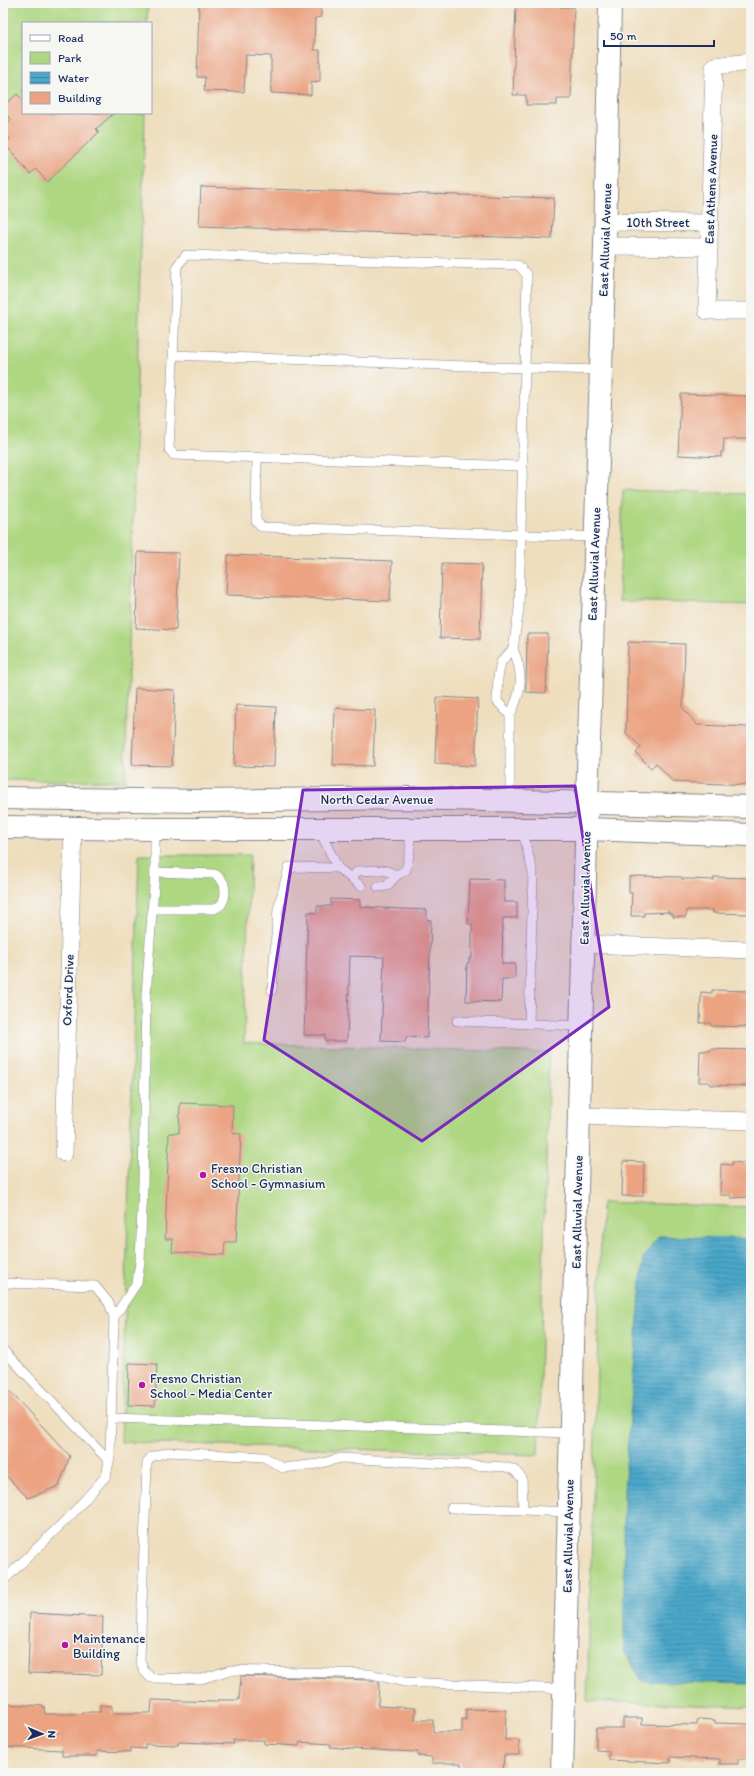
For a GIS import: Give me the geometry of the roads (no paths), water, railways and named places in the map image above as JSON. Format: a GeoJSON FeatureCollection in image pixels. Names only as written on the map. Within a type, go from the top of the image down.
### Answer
{"type":"FeatureCollection","features":[{"type":"Feature","properties":{"kind":"main road","name":"East Alluvial Avenue"},"geometry":{"type":"LineString","coordinates":[[562,1773],[586,829],[602,370],[610,3]]}},
{"type":"Feature","properties":{"kind":"main road","name":"North Cedar Avenue"},"geometry":{"type":"LineString","coordinates":[[3,798],[202,801],[408,798],[751,807]]}},
{"type":"Feature","properties":{"kind":"main road"},"geometry":{"type":"LineString","coordinates":[[73,828],[93,816],[184,815],[199,808],[202,801]]}},
{"type":"Feature","properties":{"kind":"main road"},"geometry":{"type":"LineString","coordinates":[[3,827],[155,829],[522,828],[751,835]]}},
{"type":"Feature","properties":{"kind":"street","name":"East Athens Avenue"},"geometry":{"type":"LineString","coordinates":[[751,62],[714,66],[707,311],[751,311]]}},
{"type":"Feature","properties":{"kind":"street","name":"10th Street"},"geometry":{"type":"LineString","coordinates":[[606,222],[710,223]]}},
{"type":"Feature","properties":{"kind":"street","name":"10th Street"},"geometry":{"type":"LineString","coordinates":[[605,246],[709,247]]}},
{"type":"Feature","properties":{"kind":"street","name":"Oxford Drive"},"geometry":{"type":"LineString","coordinates":[[64,1153],[73,828]]}},
{"type":"Feature","properties":{"kind":"street"},"geometry":{"type":"LineString","coordinates":[[583,944],[751,950]]}},
{"type":"Feature","properties":{"kind":"street"},"geometry":{"type":"LineString","coordinates":[[579,1116],[751,1121]]}},
{"type":"Feature","properties":{"kind":"lane"},"geometry":{"type":"LineString","coordinates":[[510,800],[510,715],[518,699],[520,678],[519,664],[513,649],[519,609],[527,275],[518,265],[186,255],[177,266],[168,449],[174,455],[522,466]]}},
{"type":"Feature","properties":{"kind":"lane"},"geometry":{"type":"LineString","coordinates":[[173,354],[602,370]]}},
{"type":"Feature","properties":{"kind":"lane"},"geometry":{"type":"LineString","coordinates":[[257,458],[256,521],[262,527],[595,537]]}},
{"type":"Feature","properties":{"kind":"lane"},"geometry":{"type":"LineString","coordinates":[[510,715],[497,701],[498,677],[501,662],[513,649]]}},
{"type":"Feature","properties":{"kind":"lane"},"geometry":{"type":"LineString","coordinates":[[378,887],[387,886],[397,876],[406,870],[410,851],[410,828]]}},
{"type":"Feature","properties":{"kind":"lane"},"geometry":{"type":"LineString","coordinates":[[522,828],[533,873],[529,1024]]}},
{"type":"Feature","properties":{"kind":"lane"},"geometry":{"type":"LineString","coordinates":[[114,1317],[137,1283],[140,1262],[144,1175],[146,995],[155,872],[155,829]]}},
{"type":"Feature","properties":{"kind":"lane"},"geometry":{"type":"LineString","coordinates":[[318,829],[338,868],[360,886]]}},
{"type":"Feature","properties":{"kind":"lane"},"geometry":{"type":"LineString","coordinates":[[272,990],[278,909],[289,867],[338,868]]}},
{"type":"Feature","properties":{"kind":"lane"},"geometry":{"type":"LineString","coordinates":[[351,878],[358,871],[384,870],[397,876]]}},
{"type":"Feature","properties":{"kind":"lane"},"geometry":{"type":"LineString","coordinates":[[152,909],[214,909],[221,905],[225,896],[224,881],[220,876],[214,874],[155,872]]}},
{"type":"Feature","properties":{"kind":"lane"},"geometry":{"type":"LineString","coordinates":[[458,1021],[581,1026]]}},
{"type":"Feature","properties":{"kind":"lane"},"geometry":{"type":"LineString","coordinates":[[3,1283],[95,1286],[109,1303],[114,1317],[109,1461],[106,1476],[72,1514],[3,1581]]}},
{"type":"Feature","properties":{"kind":"lane"},"geometry":{"type":"LineString","coordinates":[[3,1350],[109,1461]]}},
{"type":"Feature","properties":{"kind":"lane"},"geometry":{"type":"LineString","coordinates":[[111,1418],[571,1433]]}},
{"type":"Feature","properties":{"kind":"lane"},"geometry":{"type":"LineString","coordinates":[[523,1510],[522,1478],[514,1470],[506,1467],[341,1458],[318,1464],[283,1468],[264,1457],[168,1452],[152,1457],[147,1463],[140,1660],[144,1671],[151,1678],[201,1679],[230,1670],[371,1674],[404,1682],[564,1689]]}},
{"type":"Feature","properties":{"kind":"lane"},"geometry":{"type":"LineString","coordinates":[[452,1508],[569,1512]]}},
{"type":"Feature","properties":{"kind":"water"},"geometry":{"type":"Polygon","coordinates":[[[659,1236],[751,1239],[751,1684],[642,1681],[624,1651],[624,1490],[643,1258],[659,1236]]]}},
{"type":"Feature","properties":{"kind":"place","name":"Fresno Christian School - Gymnasium"},"geometry":{"type":"Point","coordinates":[203,1175]}},
{"type":"Feature","properties":{"kind":"place","name":"Fresno Christian School - Media Center"},"geometry":{"type":"Point","coordinates":[142,1385]}},
{"type":"Feature","properties":{"kind":"place","name":"Maintenance Building"},"geometry":{"type":"Point","coordinates":[65,1645]}}]}
